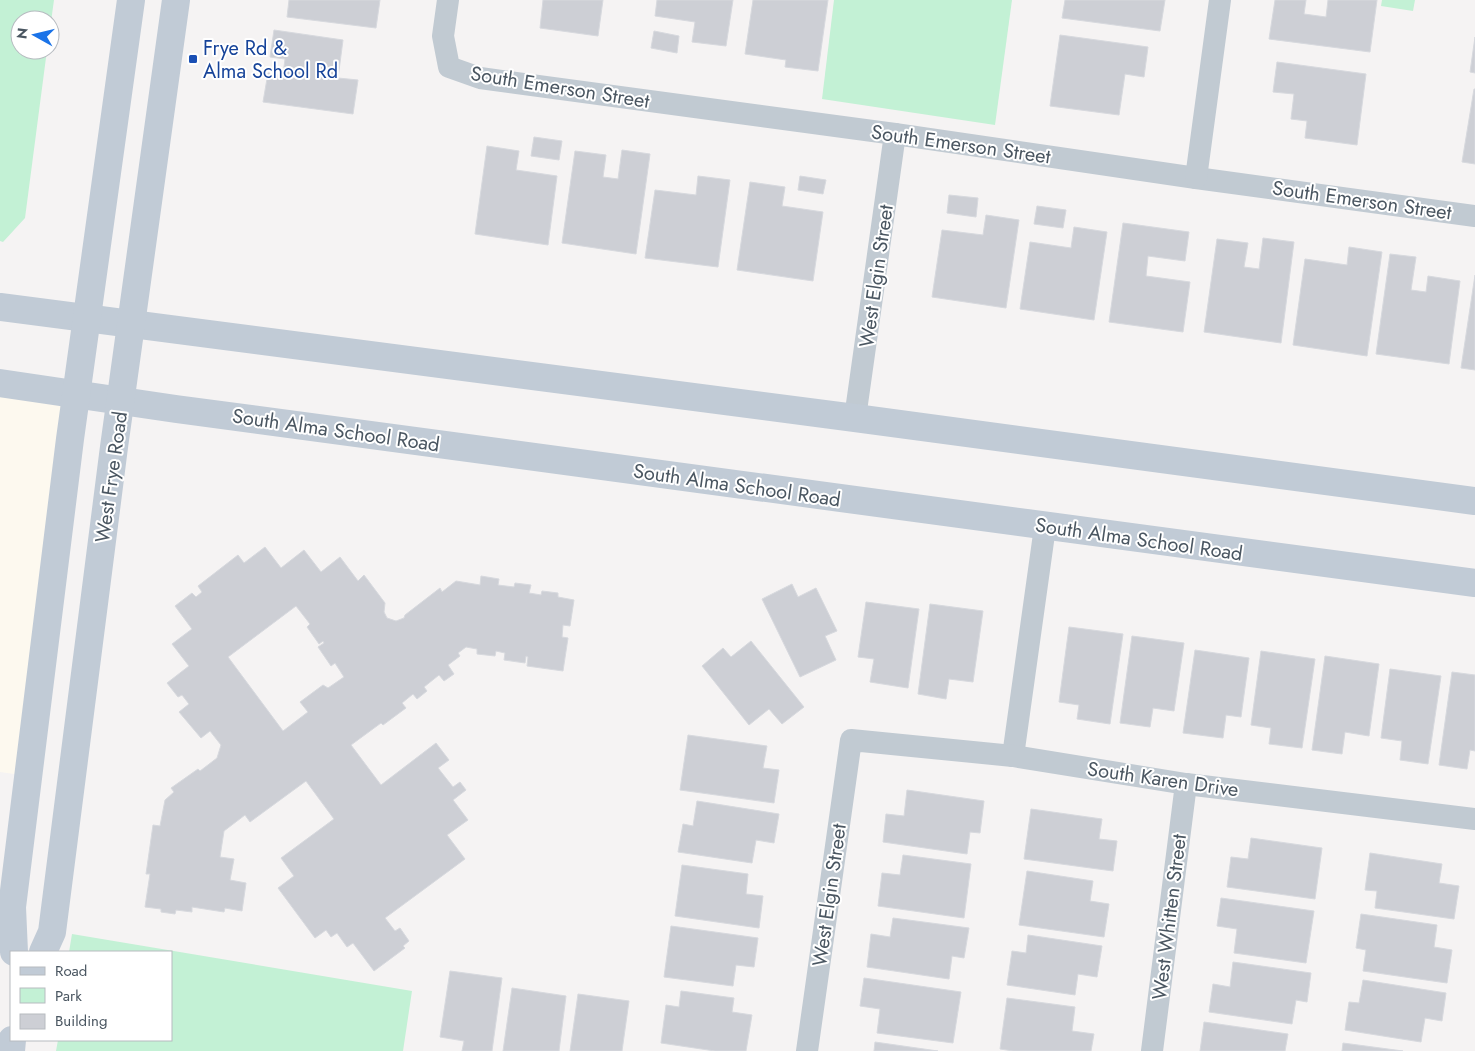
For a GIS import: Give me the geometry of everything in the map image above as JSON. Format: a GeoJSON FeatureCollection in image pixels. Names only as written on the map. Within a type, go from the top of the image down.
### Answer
{"type":"FeatureCollection","features":[{"type":"Feature","properties":{"kind":"main road"},"geometry":{"type":"LineString","coordinates":[[14,951],[12,907],[76,394],[131,0]]}},
{"type":"Feature","properties":{"kind":"main road","name":"West Frye Road"},"geometry":{"type":"LineString","coordinates":[[43,951],[52,932],[131,324],[176,0]]}},
{"type":"Feature","properties":{"kind":"main road"},"geometry":{"type":"LineString","coordinates":[[0,307],[1475,501]]}},
{"type":"Feature","properties":{"kind":"main road","name":"South Alma School Road"},"geometry":{"type":"LineString","coordinates":[[0,383],[1475,584]]}},
{"type":"Feature","properties":{"kind":"street","name":"South Emerson Street"},"geometry":{"type":"LineString","coordinates":[[448,0],[443,36],[449,67],[480,78],[895,134],[1475,216]]}},
{"type":"Feature","properties":{"kind":"street"},"geometry":{"type":"LineString","coordinates":[[1196,178],[1220,0]]}},
{"type":"Feature","properties":{"kind":"street","name":"West Elgin Street"},"geometry":{"type":"LineString","coordinates":[[855,418],[895,134]]}},
{"type":"Feature","properties":{"kind":"street"},"geometry":{"type":"LineString","coordinates":[[1013,756],[1045,526]]}},
{"type":"Feature","properties":{"kind":"street","name":"West Elgin Street"},"geometry":{"type":"LineString","coordinates":[[808,1051],[851,740]]}},
{"type":"Feature","properties":{"kind":"street","name":"South Karen Drive"},"geometry":{"type":"LineString","coordinates":[[851,740],[1013,756],[1186,784],[1475,819]]}},
{"type":"Feature","properties":{"kind":"street","name":"West Whitten Street"},"geometry":{"type":"LineString","coordinates":[[1152,1051],[1186,784]]}},
{"type":"Feature","properties":{"kind":"shaded area"},"geometry":{"type":"Polygon","coordinates":[[[0,383],[76,394],[28,776],[0,772],[0,383]]]}},
{"type":"Feature","properties":{"kind":"green space"},"geometry":{"type":"Polygon","coordinates":[[[0,0],[54,0],[53,10],[10,10],[10,60],[46,60],[25,218],[3,242],[0,241],[0,0]]]}},
{"type":"Feature","properties":{"kind":"green space"},"geometry":{"type":"Polygon","coordinates":[[[834,0],[1012,0],[995,125],[822,99],[834,0]]]}},
{"type":"Feature","properties":{"kind":"green space"},"geometry":{"type":"Polygon","coordinates":[[[1382,0],[1415,0],[1413,11],[1381,6],[1382,0]]]}},
{"type":"Feature","properties":{"kind":"green space"},"geometry":{"type":"Polygon","coordinates":[[[72,934],[412,991],[403,1051],[56,1051],[58,1041],[172,1041],[172,951],[69,951],[72,934]]]}},
{"type":"Feature","properties":{"kind":"building"},"geometry":{"type":"Polygon","coordinates":[[[289,0],[380,0],[376,28],[287,17],[289,0]]]}},
{"type":"Feature","properties":{"kind":"building"},"geometry":{"type":"Polygon","coordinates":[[[543,0],[603,0],[598,36],[540,28],[543,0]]]}},
{"type":"Feature","properties":{"kind":"building"},"geometry":{"type":"Polygon","coordinates":[[[657,0],[733,0],[726,46],[692,42],[695,22],[655,16],[657,0]]]}},
{"type":"Feature","properties":{"kind":"building"},"geometry":{"type":"Polygon","coordinates":[[[753,0],[828,0],[818,71],[785,67],[786,60],[745,54],[753,0]]]}},
{"type":"Feature","properties":{"kind":"building"},"geometry":{"type":"Polygon","coordinates":[[[1065,0],[1165,0],[1160,31],[1062,18],[1065,0]]]}},
{"type":"Feature","properties":{"kind":"building"},"geometry":{"type":"Polygon","coordinates":[[[1275,0],[1306,0],[1304,14],[1326,17],[1328,0],[1377,0],[1370,52],[1269,39],[1275,0]]]}},
{"type":"Feature","properties":{"kind":"building"},"geometry":{"type":"Polygon","coordinates":[[[274,30],[343,40],[338,78],[358,80],[353,114],[263,102],[268,73],[283,75],[285,59],[270,57],[274,30]]]}},
{"type":"Feature","properties":{"kind":"building"},"geometry":{"type":"Polygon","coordinates":[[[654,31],[679,36],[677,53],[651,48],[654,31]]]}},
{"type":"Feature","properties":{"kind":"building"},"geometry":{"type":"Polygon","coordinates":[[[1060,35],[1148,47],[1144,77],[1125,74],[1119,115],[1050,106],[1060,35]]]}},
{"type":"Feature","properties":{"kind":"building"},"geometry":{"type":"Polygon","coordinates":[[[1475,37],[1475,73],[1470,72],[1475,37]]]}},
{"type":"Feature","properties":{"kind":"building"},"geometry":{"type":"Polygon","coordinates":[[[1277,62],[1366,74],[1357,145],[1305,138],[1307,121],[1291,119],[1294,94],[1273,92],[1277,62]]]}},
{"type":"Feature","properties":{"kind":"building"},"geometry":{"type":"Polygon","coordinates":[[[1475,89],[1475,164],[1462,162],[1475,89]]]}},
{"type":"Feature","properties":{"kind":"building"},"geometry":{"type":"Polygon","coordinates":[[[534,137],[562,141],[559,160],[531,156],[534,137]]]}},
{"type":"Feature","properties":{"kind":"building"},"geometry":{"type":"Polygon","coordinates":[[[487,146],[519,151],[516,170],[557,176],[548,245],[475,234],[487,146]]]}},
{"type":"Feature","properties":{"kind":"building"},"geometry":{"type":"Polygon","coordinates":[[[622,150],[650,154],[636,254],[562,243],[575,151],[606,155],[603,177],[618,179],[622,150]]]}},
{"type":"Feature","properties":{"kind":"building"},"geometry":{"type":"Polygon","coordinates":[[[698,176],[730,180],[718,267],[645,258],[655,190],[696,195],[698,176]]]}},
{"type":"Feature","properties":{"kind":"building"},"geometry":{"type":"Polygon","coordinates":[[[800,176],[826,180],[823,194],[798,190],[800,176]]]}},
{"type":"Feature","properties":{"kind":"building"},"geometry":{"type":"Polygon","coordinates":[[[750,182],[785,187],[782,206],[823,212],[813,281],[737,270],[750,182]]]}},
{"type":"Feature","properties":{"kind":"building"},"geometry":{"type":"Polygon","coordinates":[[[949,195],[978,198],[976,217],[947,213],[949,195]]]}},
{"type":"Feature","properties":{"kind":"building"},"geometry":{"type":"Polygon","coordinates":[[[1037,206],[1066,210],[1063,228],[1034,224],[1037,206]]]}},
{"type":"Feature","properties":{"kind":"building"},"geometry":{"type":"Polygon","coordinates":[[[986,215],[1019,220],[1006,308],[932,297],[942,230],[983,235],[986,215]]]}},
{"type":"Feature","properties":{"kind":"building"},"geometry":{"type":"Polygon","coordinates":[[[1123,223],[1189,232],[1185,261],[1148,256],[1146,276],[1190,282],[1183,332],[1109,322],[1123,223]]]}},
{"type":"Feature","properties":{"kind":"building"},"geometry":{"type":"Polygon","coordinates":[[[1074,227],[1107,232],[1094,320],[1020,309],[1030,242],[1071,248],[1074,227]]]}},
{"type":"Feature","properties":{"kind":"building"},"geometry":{"type":"Polygon","coordinates":[[[1263,238],[1294,242],[1281,343],[1204,332],[1217,239],[1248,243],[1244,267],[1259,269],[1263,238]]]}},
{"type":"Feature","properties":{"kind":"building"},"geometry":{"type":"Polygon","coordinates":[[[1349,247],[1382,252],[1367,356],[1293,345],[1305,259],[1347,265],[1349,247]]]}},
{"type":"Feature","properties":{"kind":"building"},"geometry":{"type":"Polygon","coordinates":[[[1390,254],[1416,257],[1411,290],[1426,292],[1428,276],[1460,281],[1449,364],[1376,354],[1390,254]]]}},
{"type":"Feature","properties":{"kind":"building"},"geometry":{"type":"Polygon","coordinates":[[[1475,275],[1475,370],[1461,368],[1475,275]]]}},
{"type":"Feature","properties":{"kind":"building"},"geometry":{"type":"Polygon","coordinates":[[[265,547],[281,568],[304,550],[321,572],[340,557],[358,581],[364,575],[385,603],[384,612],[387,618],[396,621],[404,618],[405,615],[440,588],[442,592],[456,581],[480,585],[481,576],[499,579],[498,585],[514,587],[515,583],[531,585],[529,593],[541,595],[542,591],[558,593],[558,597],[574,600],[570,626],[563,625],[562,637],[568,638],[563,671],[527,666],[528,657],[526,656],[525,663],[504,660],[505,653],[496,651],[495,656],[477,654],[477,649],[466,647],[458,653],[460,656],[448,665],[454,674],[444,681],[439,675],[424,687],[427,691],[417,699],[413,694],[402,703],[406,708],[383,725],[381,723],[351,745],[381,785],[436,743],[449,760],[438,768],[453,787],[460,782],[466,790],[453,800],[468,820],[447,835],[465,859],[385,918],[395,931],[400,928],[409,941],[403,946],[405,948],[374,971],[353,943],[347,947],[337,933],[331,937],[326,930],[315,938],[278,888],[294,876],[281,858],[334,819],[306,781],[250,822],[245,815],[224,831],[220,857],[234,859],[230,880],[246,883],[242,911],[225,908],[224,912],[192,907],[192,912],[176,910],[175,914],[161,912],[161,909],[145,907],[150,874],[146,874],[153,825],[160,826],[165,800],[174,792],[171,788],[198,769],[200,771],[217,758],[221,745],[210,731],[201,738],[179,712],[189,704],[182,695],[178,697],[167,683],[189,666],[172,644],[192,629],[175,606],[192,593],[196,597],[202,592],[198,586],[238,555],[244,563],[265,547]],[[296,606],[228,657],[283,731],[308,712],[300,702],[323,685],[328,688],[344,677],[335,663],[331,666],[318,647],[324,643],[323,641],[319,644],[307,627],[310,624],[296,606]]]}},
{"type":"Feature","properties":{"kind":"building"},"geometry":{"type":"Polygon","coordinates":[[[792,584],[798,597],[816,588],[837,631],[825,636],[836,660],[800,677],[762,599],[792,584]]]}},
{"type":"Feature","properties":{"kind":"building"},"geometry":{"type":"Polygon","coordinates":[[[866,602],[919,609],[908,688],[870,682],[874,659],[858,657],[866,602]]]}},
{"type":"Feature","properties":{"kind":"building"},"geometry":{"type":"Polygon","coordinates":[[[930,604],[983,611],[973,682],[949,679],[946,699],[918,694],[930,604]]]}},
{"type":"Feature","properties":{"kind":"building"},"geometry":{"type":"Polygon","coordinates":[[[1069,627],[1123,634],[1110,724],[1077,719],[1079,705],[1059,702],[1069,627]]]}},
{"type":"Feature","properties":{"kind":"building"},"geometry":{"type":"Polygon","coordinates":[[[1132,636],[1184,643],[1174,711],[1153,708],[1150,727],[1120,723],[1132,636]]]}},
{"type":"Feature","properties":{"kind":"building"},"geometry":{"type":"Polygon","coordinates":[[[751,641],[804,707],[782,724],[769,709],[749,725],[702,666],[723,648],[731,657],[751,641]]]}},
{"type":"Feature","properties":{"kind":"building"},"geometry":{"type":"Polygon","coordinates":[[[1195,650],[1249,658],[1241,717],[1226,715],[1223,738],[1183,733],[1195,650]]]}},
{"type":"Feature","properties":{"kind":"building"},"geometry":{"type":"Polygon","coordinates":[[[1261,651],[1315,659],[1302,748],[1269,744],[1271,728],[1251,725],[1261,651]]]}},
{"type":"Feature","properties":{"kind":"building"},"geometry":{"type":"Polygon","coordinates":[[[1325,656],[1379,664],[1369,736],[1345,732],[1342,754],[1312,750],[1325,656]]]}},
{"type":"Feature","properties":{"kind":"building"},"geometry":{"type":"Polygon","coordinates":[[[1390,669],[1441,676],[1428,764],[1400,760],[1402,741],[1381,738],[1390,669]]]}},
{"type":"Feature","properties":{"kind":"building"},"geometry":{"type":"Polygon","coordinates":[[[1452,672],[1475,675],[1475,751],[1470,750],[1467,769],[1439,765],[1452,672]]]}},
{"type":"Feature","properties":{"kind":"building"},"geometry":{"type":"Polygon","coordinates":[[[688,735],[767,746],[763,768],[779,770],[774,803],[680,790],[688,735]]]}},
{"type":"Feature","properties":{"kind":"building"},"geometry":{"type":"Polygon","coordinates":[[[907,790],[984,801],[980,833],[970,832],[967,854],[883,842],[886,814],[904,816],[907,790]]]}},
{"type":"Feature","properties":{"kind":"building"},"geometry":{"type":"Polygon","coordinates":[[[697,801],[779,814],[774,843],[756,840],[752,863],[678,852],[683,824],[693,826],[697,801]]]}},
{"type":"Feature","properties":{"kind":"building"},"geometry":{"type":"Polygon","coordinates":[[[1031,809],[1102,819],[1099,839],[1117,841],[1113,871],[1024,859],[1031,809]]]}},
{"type":"Feature","properties":{"kind":"building"},"geometry":{"type":"Polygon","coordinates":[[[1251,838],[1322,848],[1315,899],[1227,887],[1231,857],[1248,859],[1251,838]]]}},
{"type":"Feature","properties":{"kind":"building"},"geometry":{"type":"Polygon","coordinates":[[[1370,853],[1442,864],[1439,883],[1459,886],[1454,919],[1375,908],[1377,891],[1365,890],[1370,853]]]}},
{"type":"Feature","properties":{"kind":"building"},"geometry":{"type":"Polygon","coordinates":[[[903,855],[971,864],[964,918],[878,906],[882,873],[900,875],[903,855]]]}},
{"type":"Feature","properties":{"kind":"building"},"geometry":{"type":"Polygon","coordinates":[[[682,865],[748,874],[746,894],[763,896],[759,928],[675,916],[682,865]]]}},
{"type":"Feature","properties":{"kind":"building"},"geometry":{"type":"Polygon","coordinates":[[[1027,871],[1093,881],[1090,901],[1109,904],[1104,937],[1019,925],[1027,871]]]}},
{"type":"Feature","properties":{"kind":"building"},"geometry":{"type":"Polygon","coordinates":[[[1221,898],[1314,911],[1306,963],[1234,953],[1237,929],[1217,926],[1221,898]]]}},
{"type":"Feature","properties":{"kind":"building"},"geometry":{"type":"Polygon","coordinates":[[[1361,914],[1437,925],[1434,947],[1452,950],[1447,983],[1363,971],[1366,950],[1356,948],[1361,914]]]}},
{"type":"Feature","properties":{"kind":"building"},"geometry":{"type":"Polygon","coordinates":[[[893,918],[969,928],[964,958],[952,956],[949,979],[867,967],[871,934],[890,937],[893,918]]]}},
{"type":"Feature","properties":{"kind":"building"},"geometry":{"type":"Polygon","coordinates":[[[671,926],[758,938],[754,967],[736,965],[733,986],[664,977],[671,926]]]}},
{"type":"Feature","properties":{"kind":"building"},"geometry":{"type":"Polygon","coordinates":[[[1028,935],[1102,946],[1097,977],[1078,974],[1075,995],[1007,985],[1012,951],[1026,953],[1028,935]]]}},
{"type":"Feature","properties":{"kind":"building"},"geometry":{"type":"Polygon","coordinates":[[[1233,962],[1311,973],[1307,1002],[1296,1000],[1292,1024],[1209,1012],[1213,984],[1230,987],[1233,962]]]}},
{"type":"Feature","properties":{"kind":"building"},"geometry":{"type":"Polygon","coordinates":[[[450,971],[502,978],[492,1051],[462,1051],[464,1041],[440,1037],[450,971]]]}},
{"type":"Feature","properties":{"kind":"building"},"geometry":{"type":"Polygon","coordinates":[[[864,978],[961,992],[953,1043],[877,1033],[880,1009],[860,1006],[864,978]]]}},
{"type":"Feature","properties":{"kind":"building"},"geometry":{"type":"Polygon","coordinates":[[[1363,980],[1446,993],[1442,1021],[1425,1018],[1421,1042],[1345,1030],[1349,1002],[1359,1003],[1363,980]]]}},
{"type":"Feature","properties":{"kind":"building"},"geometry":{"type":"Polygon","coordinates":[[[512,988],[566,996],[559,1051],[503,1051],[512,988]]]}},
{"type":"Feature","properties":{"kind":"building"},"geometry":{"type":"Polygon","coordinates":[[[681,991],[734,998],[732,1012],[752,1015],[746,1051],[715,1051],[661,1043],[666,1005],[679,1007],[681,991]]]}},
{"type":"Feature","properties":{"kind":"building"},"geometry":{"type":"Polygon","coordinates":[[[578,994],[629,1001],[622,1051],[570,1051],[578,994]]]}},
{"type":"Feature","properties":{"kind":"building"},"geometry":{"type":"Polygon","coordinates":[[[1007,998],[1075,1007],[1072,1031],[1094,1034],[1091,1051],[1013,1051],[1000,1049],[1007,998]]]}},
{"type":"Feature","properties":{"kind":"building"},"geometry":{"type":"Polygon","coordinates":[[[1204,1022],[1288,1034],[1285,1051],[1200,1051],[1204,1022]]]}},
{"type":"Feature","properties":{"kind":"building"},"geometry":{"type":"Polygon","coordinates":[[[875,1042],[938,1051],[874,1051],[875,1042]]]}},
{"type":"Feature","properties":{"kind":"building"},"geometry":{"type":"Polygon","coordinates":[[[1343,1043],[1403,1051],[1342,1051],[1343,1043]]]}},
{"type":"Feature","properties":{"kind":"place","name":"Frye Rd & Alma School Rd"},"geometry":{"type":"Point","coordinates":[193,59]}}]}
